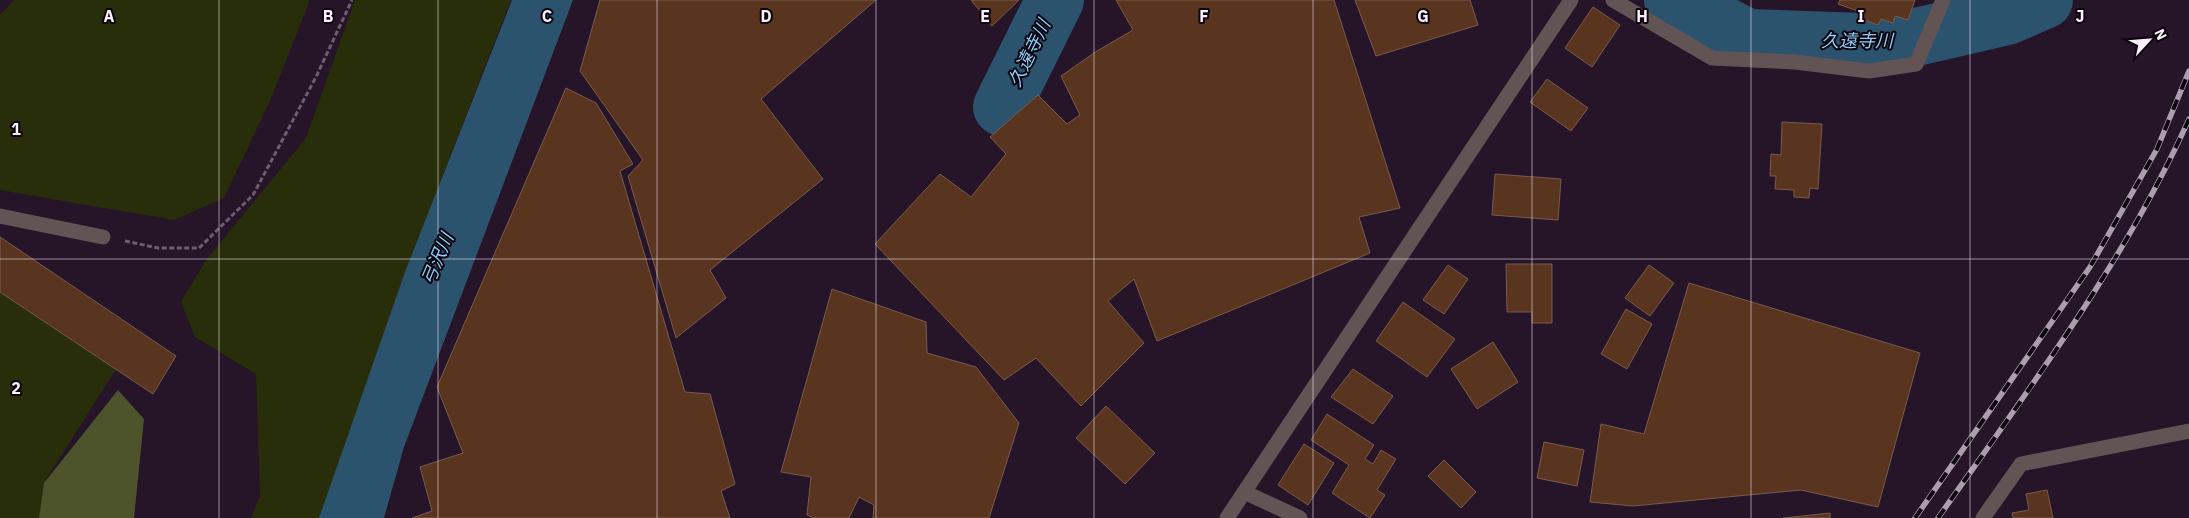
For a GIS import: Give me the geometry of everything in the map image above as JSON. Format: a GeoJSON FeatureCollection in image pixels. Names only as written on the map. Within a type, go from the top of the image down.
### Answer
{"type":"FeatureCollection","features":[{"type":"Feature","properties":{"kind":"street"},"geometry":{"type":"LineString","coordinates":[[1227,518],[1571,0]]}},
{"type":"Feature","properties":{"kind":"street"},"geometry":{"type":"LineString","coordinates":[[1613,0],[1712,58],[1794,62],[1869,71],[1916,64],[1941,6]]}},
{"type":"Feature","properties":{"kind":"street"},"geometry":{"type":"LineString","coordinates":[[0,216],[103,237]]}},
{"type":"Feature","properties":{"kind":"street"},"geometry":{"type":"LineString","coordinates":[[1983,518],[2021,464],[2189,431]]}},
{"type":"Feature","properties":{"kind":"street"},"geometry":{"type":"LineString","coordinates":[[1244,492],[1300,518]]}},
{"type":"Feature","properties":{"kind":"path"},"geometry":{"type":"LineString","coordinates":[[103,237],[158,248],[198,248],[253,195],[316,77],[352,0]]}},
{"type":"Feature","properties":{"kind":"green space"},"geometry":{"type":"Polygon","coordinates":[[[14,0],[310,0],[270,101],[224,198],[174,220],[0,190],[0,15],[14,0]]]}},
{"type":"Feature","properties":{"kind":"green space"},"geometry":{"type":"Polygon","coordinates":[[[355,0],[511,0],[444,172],[329,518],[251,518],[260,496],[256,374],[195,337],[181,302],[206,260],[306,138],[355,0]]]}},
{"type":"Feature","properties":{"kind":"green space"},"geometry":{"type":"Polygon","coordinates":[[[0,292],[116,369],[44,483],[39,518],[0,518],[0,292]]]}},
{"type":"Feature","properties":{"kind":"green space"},"geometry":{"type":"Polygon","coordinates":[[[118,390],[144,419],[134,518],[39,518],[44,483],[118,390]]]}},
{"type":"Feature","properties":{"kind":"water","name":"弓沢川"},"geometry":{"type":"Polygon","coordinates":[[[512,0],[573,0],[404,447],[384,518],[319,518],[405,272],[512,0]]]}},
{"type":"Feature","properties":{"kind":"building"},"geometry":{"type":"Polygon","coordinates":[[[600,0],[876,0],[761,99],[823,179],[710,270],[726,298],[676,338],[628,176],[643,160],[580,71],[600,0]]]}},
{"type":"Feature","properties":{"kind":"building"},"geometry":{"type":"Polygon","coordinates":[[[971,0],[1019,0],[992,26],[971,0]]]}},
{"type":"Feature","properties":{"kind":"building"},"geometry":{"type":"Polygon","coordinates":[[[1116,0],[1334,0],[1400,208],[1359,217],[1370,253],[1157,341],[1134,279],[1108,301],[1144,343],[1081,406],[1036,358],[1004,380],[875,244],[940,174],[971,197],[1006,154],[990,137],[1038,95],[1067,124],[1080,115],[1061,76],[1097,51],[1133,30],[1116,0]]]}},
{"type":"Feature","properties":{"kind":"building"},"geometry":{"type":"Polygon","coordinates":[[[1355,0],[1470,0],[1478,25],[1376,56],[1355,0]]]}},
{"type":"Feature","properties":{"kind":"building"},"geometry":{"type":"Polygon","coordinates":[[[1840,0],[1915,0],[1908,20],[1895,16],[1893,23],[1881,19],[1878,25],[1862,19],[1864,13],[1838,4],[1840,0]]]}},
{"type":"Feature","properties":{"kind":"building"},"geometry":{"type":"Polygon","coordinates":[[[1593,7],[1620,25],[1592,67],[1565,48],[1593,7]]]}},
{"type":"Feature","properties":{"kind":"building"},"geometry":{"type":"Polygon","coordinates":[[[1547,79],[1588,108],[1571,131],[1530,102],[1547,79]]]}},
{"type":"Feature","properties":{"kind":"building"},"geometry":{"type":"Polygon","coordinates":[[[566,88],[596,103],[633,164],[620,171],[685,392],[710,394],[735,484],[721,491],[730,518],[412,518],[432,511],[420,467],[463,453],[437,387],[566,88]]]}},
{"type":"Feature","properties":{"kind":"building"},"geometry":{"type":"Polygon","coordinates":[[[1782,122],[1822,124],[1818,189],[1810,188],[1809,198],[1794,197],[1794,190],[1775,189],[1776,176],[1770,176],[1771,154],[1781,155],[1782,122]]]}},
{"type":"Feature","properties":{"kind":"building"},"geometry":{"type":"Polygon","coordinates":[[[1495,174],[1561,179],[1558,220],[1492,215],[1495,174]]]}},
{"type":"Feature","properties":{"kind":"building"},"geometry":{"type":"Polygon","coordinates":[[[0,237],[176,356],[153,394],[0,292],[0,237]]]}},
{"type":"Feature","properties":{"kind":"building"},"geometry":{"type":"Polygon","coordinates":[[[1506,264],[1552,264],[1552,323],[1532,323],[1532,312],[1507,312],[1506,264]]]}},
{"type":"Feature","properties":{"kind":"building"},"geometry":{"type":"Polygon","coordinates":[[[1448,265],[1468,279],[1444,314],[1423,300],[1448,265]]]}},
{"type":"Feature","properties":{"kind":"building"},"geometry":{"type":"Polygon","coordinates":[[[1649,265],[1674,283],[1650,316],[1625,298],[1649,265]]]}},
{"type":"Feature","properties":{"kind":"building"},"geometry":{"type":"Polygon","coordinates":[[[1689,283],[1920,353],[1878,507],[1801,490],[1633,506],[1590,502],[1601,424],[1644,434],[1689,283]]]}},
{"type":"Feature","properties":{"kind":"building"},"geometry":{"type":"Polygon","coordinates":[[[832,289],[926,322],[927,353],[976,367],[1019,423],[989,518],[873,518],[874,505],[859,497],[849,518],[814,518],[807,515],[811,477],[781,472],[832,289]]]}},
{"type":"Feature","properties":{"kind":"building"},"geometry":{"type":"Polygon","coordinates":[[[1403,302],[1455,339],[1427,377],[1376,341],[1403,302]]]}},
{"type":"Feature","properties":{"kind":"building"},"geometry":{"type":"Polygon","coordinates":[[[1626,309],[1652,324],[1627,369],[1601,354],[1626,309]]]}},
{"type":"Feature","properties":{"kind":"building"},"geometry":{"type":"Polygon","coordinates":[[[1493,342],[1518,382],[1477,409],[1451,369],[1493,342]]]}},
{"type":"Feature","properties":{"kind":"building"},"geometry":{"type":"Polygon","coordinates":[[[1353,369],[1393,396],[1373,424],[1331,397],[1353,369]]]}},
{"type":"Feature","properties":{"kind":"building"},"geometry":{"type":"Polygon","coordinates":[[[1106,406],[1155,453],[1125,484],[1076,438],[1106,406]]]}},
{"type":"Feature","properties":{"kind":"building"},"geometry":{"type":"Polygon","coordinates":[[[1327,414],[1374,445],[1365,459],[1373,464],[1381,450],[1396,459],[1377,490],[1385,495],[1370,518],[1332,493],[1349,465],[1311,440],[1327,414]]]}},
{"type":"Feature","properties":{"kind":"building"},"geometry":{"type":"Polygon","coordinates":[[[1544,442],[1584,450],[1577,486],[1537,478],[1544,442]]]}},
{"type":"Feature","properties":{"kind":"building"},"geometry":{"type":"Polygon","coordinates":[[[1304,444],[1334,463],[1308,505],[1278,485],[1304,444]]]}},
{"type":"Feature","properties":{"kind":"building"},"geometry":{"type":"Polygon","coordinates":[[[1444,460],[1476,492],[1461,508],[1428,476],[1444,460]]]}},
{"type":"Feature","properties":{"kind":"building"},"geometry":{"type":"Polygon","coordinates":[[[2047,490],[2053,518],[2013,518],[2012,513],[2029,510],[2026,494],[2047,490]]]}},
{"type":"Feature","properties":{"kind":"building"},"geometry":{"type":"Polygon","coordinates":[[[1830,513],[1830,518],[1783,518],[1830,513]]]}},
{"type":"Feature","properties":{"kind":"waterway","name":"久遠寺川"},"geometry":{"type":"LineString","coordinates":[[1002,107],[1055,0]]}},
{"type":"Feature","properties":{"kind":"waterway","name":"久遠寺川"},"geometry":{"type":"LineString","coordinates":[[1673,0],[1748,38],[1890,43],[2007,16],[2044,0]]}},
{"type":"Feature","properties":{"kind":"railway"},"geometry":{"type":"LineString","coordinates":[[1915,518],[2090,267],[2157,149],[2189,71]]}},
{"type":"Feature","properties":{"kind":"railway"},"geometry":{"type":"LineString","coordinates":[[1938,518],[2040,373],[2105,274],[2164,172],[2189,119]]}}]}
